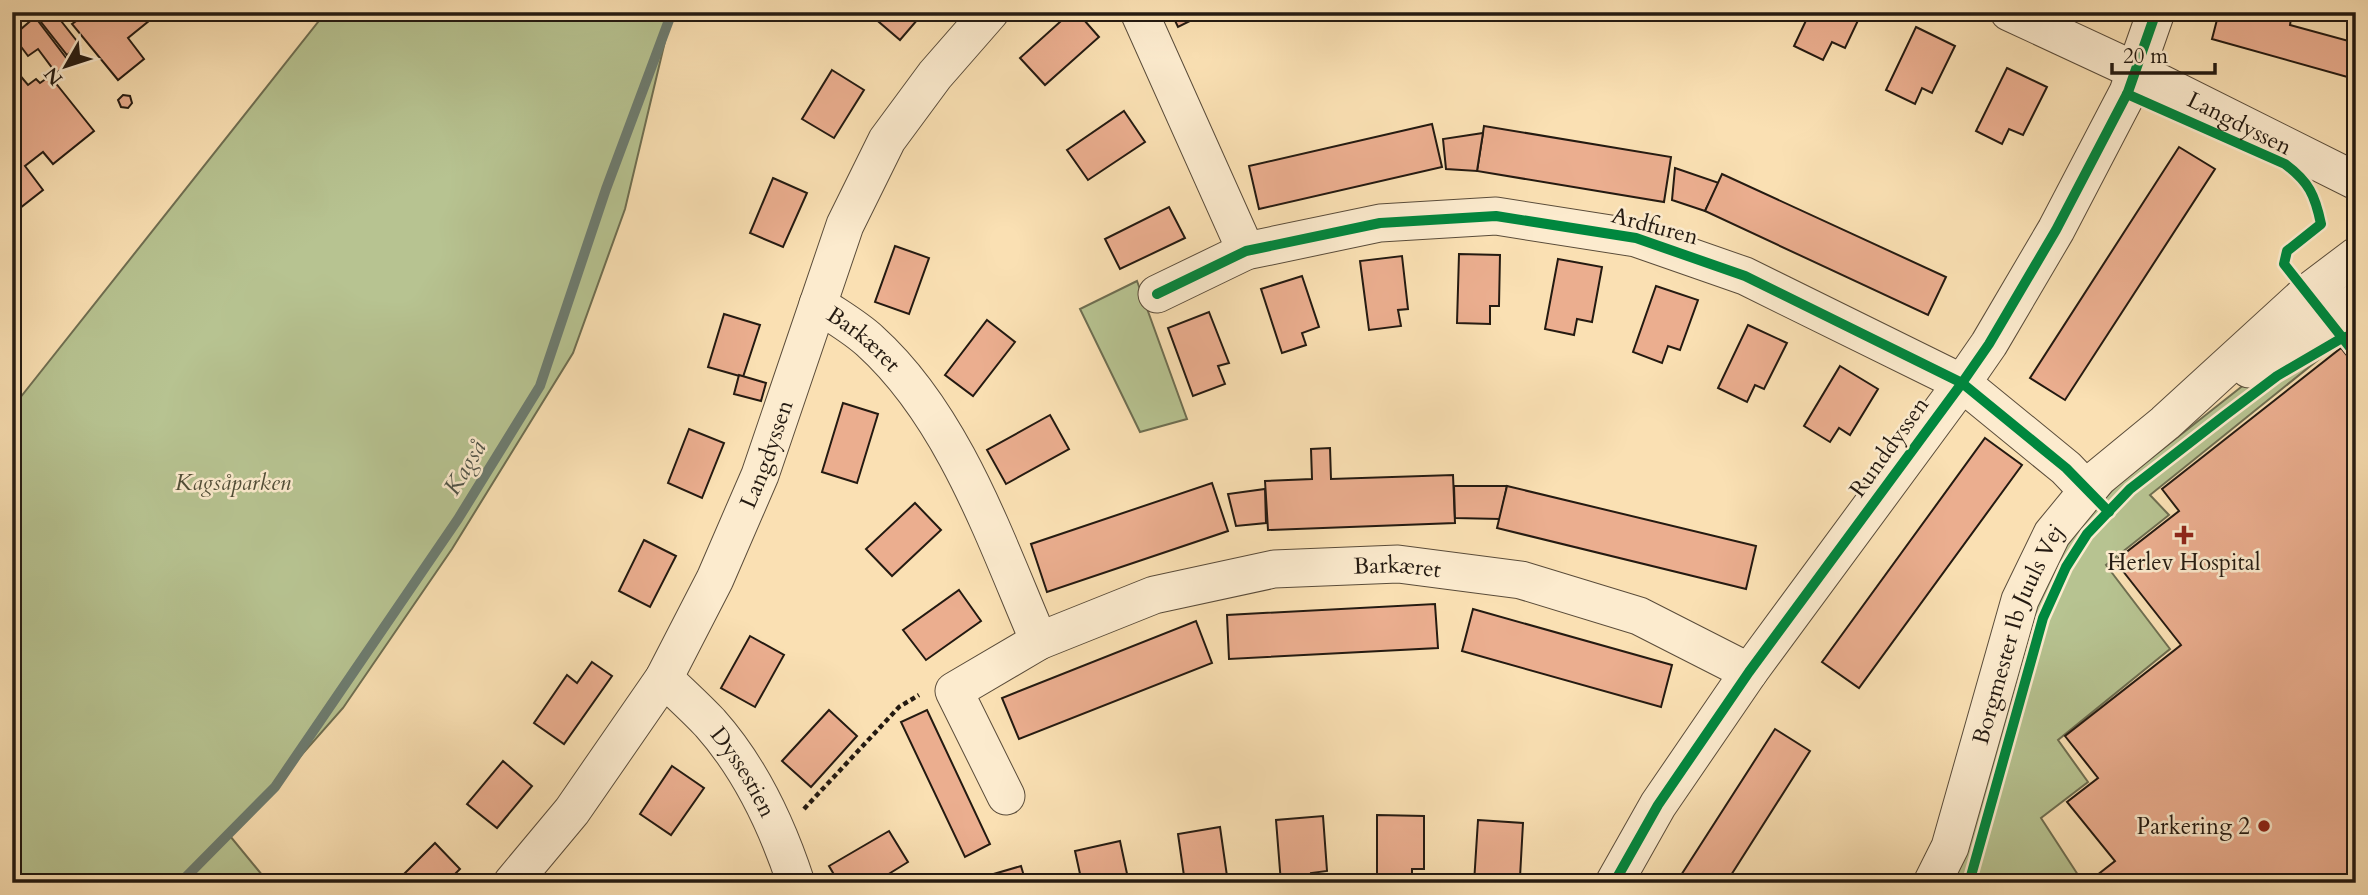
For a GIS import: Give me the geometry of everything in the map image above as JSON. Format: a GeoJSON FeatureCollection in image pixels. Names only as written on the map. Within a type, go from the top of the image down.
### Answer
{"type":"FeatureCollection","features":[{"type":"Feature","properties":{"kind":"street","name":"Langdyssen"},"geometry":{"type":"LineString","coordinates":[[512,883],[572,811],[664,678],[715,579],[760,475],[845,225],[887,140],[935,75],[990,12]]}},
{"type":"Feature","properties":{"kind":"street"},"geometry":{"type":"LineString","coordinates":[[1139,12],[1246,251]]}},
{"type":"Feature","properties":{"kind":"street","name":"Langdyssen"},"geometry":{"type":"LineString","coordinates":[[2009,12],[2136,71],[2356,181]]}},
{"type":"Feature","properties":{"kind":"street","name":"Runddyssen"},"geometry":{"type":"LineString","coordinates":[[1614,883],[1658,805],[1749,672],[1989,344],[2056,230],[2129,92],[2156,12]]}},
{"type":"Feature","properties":{"kind":"street","name":"Ardfuren"},"geometry":{"type":"LineString","coordinates":[[1157,294],[1246,251],[1380,223],[1496,216],[1636,238],[1745,275],[1962,383],[2066,468],[2088,491]]}},
{"type":"Feature","properties":{"kind":"street","name":"Borgmester Ib Juuls Vej"},"geometry":{"type":"LineString","coordinates":[[1932,883],[1950,847],[2020,600],[2052,534],[2098,478],[2165,423],[2306,293],[2356,256]]}},
{"type":"Feature","properties":{"kind":"street","name":"Borgmester Ib Juuls Vej"},"geometry":{"type":"LineString","coordinates":[[2165,423],[2356,302]]}},
{"type":"Feature","properties":{"kind":"street","name":"Barkæret"},"geometry":{"type":"LineString","coordinates":[[818,304],[869,341],[930,412],[976,496],[1039,641]]}},
{"type":"Feature","properties":{"kind":"street","name":"Barkæret"},"geometry":{"type":"LineString","coordinates":[[954,691],[1039,641],[1154,595],[1275,569],[1398,564],[1521,580],[1639,616],[1749,672]]}},
{"type":"Feature","properties":{"kind":"street","name":"Dyssestien"},"geometry":{"type":"LineString","coordinates":[[664,678],[719,735],[750,777],[780,835],[796,883]]}},
{"type":"Feature","properties":{"kind":"street"},"geometry":{"type":"LineString","coordinates":[[954,691],[1006,796]]}},
{"type":"Feature","properties":{"kind":"path"},"geometry":{"type":"LineString","coordinates":[[780,835],[899,707],[931,688],[954,691]]}},
{"type":"Feature","properties":{"kind":"green space","name":"Kagsåparken"},"geometry":{"type":"Polygon","coordinates":[[[326,12],[672,12],[625,209],[573,353],[452,549],[343,708],[230,836],[266,883],[12,883],[12,408],[326,12]]]}},
{"type":"Feature","properties":{"kind":"green space"},"geometry":{"type":"Polygon","coordinates":[[[1137,281],[1187,419],[1140,432],[1080,309],[1137,281]]]}},
{"type":"Feature","properties":{"kind":"green space"},"geometry":{"type":"Polygon","coordinates":[[[2323,333],[2334,347],[2150,495],[2169,515],[2106,565],[2170,649],[2058,740],[2088,782],[2041,818],[2082,881],[1952,883],[2026,619],[2074,531],[2117,485],[2269,365],[2323,333]]]}},
{"type":"Feature","properties":{"kind":"building"},"geometry":{"type":"Polygon","coordinates":[[[54,12],[80,45],[67,55],[41,22],[54,12]]]}},
{"type":"Feature","properties":{"kind":"building"},"geometry":{"type":"Polygon","coordinates":[[[74,12],[160,12],[128,38],[144,59],[118,80],[72,24],[79,19],[74,12]]]}},
{"type":"Feature","properties":{"kind":"building"},"geometry":{"type":"Polygon","coordinates":[[[875,12],[924,12],[900,40],[872,16],[875,12]]]}},
{"type":"Feature","properties":{"kind":"building"},"geometry":{"type":"Polygon","coordinates":[[[1071,12],[1077,12],[1099,37],[1045,85],[1020,58],[1071,12]]]}},
{"type":"Feature","properties":{"kind":"building"},"geometry":{"type":"Polygon","coordinates":[[[1171,12],[1208,12],[1178,27],[1171,12]]]}},
{"type":"Feature","properties":{"kind":"building"},"geometry":{"type":"Polygon","coordinates":[[[1810,12],[1862,12],[1845,48],[1832,42],[1823,60],[1794,46],[1810,12]]]}},
{"type":"Feature","properties":{"kind":"building"},"geometry":{"type":"Polygon","coordinates":[[[2219,12],[2292,12],[2290,25],[2356,43],[2356,60],[2351,78],[2212,39],[2219,12]]]}},
{"type":"Feature","properties":{"kind":"building"},"geometry":{"type":"Polygon","coordinates":[[[35,17],[70,63],[56,73],[38,49],[28,56],[13,36],[35,17]]]}},
{"type":"Feature","properties":{"kind":"building"},"geometry":{"type":"Polygon","coordinates":[[[1916,27],[1955,46],[1932,93],[1922,88],[1915,104],[1886,90],[1916,27]]]}},
{"type":"Feature","properties":{"kind":"building"},"geometry":{"type":"Polygon","coordinates":[[[2007,68],[2047,87],[2023,135],[2009,129],[2002,144],[1976,131],[2007,68]]]}},
{"type":"Feature","properties":{"kind":"building"},"geometry":{"type":"Polygon","coordinates":[[[832,70],[864,90],[834,138],[802,119],[832,70]]]}},
{"type":"Feature","properties":{"kind":"building"},"geometry":{"type":"Polygon","coordinates":[[[18,73],[28,85],[36,79],[40,83],[50,76],[94,131],[53,164],[43,152],[25,166],[43,190],[20,208],[12,202],[12,122],[16,119],[12,115],[12,77],[18,73]]]}},
{"type":"Feature","properties":{"kind":"building"},"geometry":{"type":"Polygon","coordinates":[[[123,95],[130,96],[132,103],[128,108],[121,107],[118,100],[123,95]]]}},
{"type":"Feature","properties":{"kind":"building"},"geometry":{"type":"Polygon","coordinates":[[[1124,111],[1145,142],[1088,180],[1067,150],[1124,111]]]}},
{"type":"Feature","properties":{"kind":"building"},"geometry":{"type":"Polygon","coordinates":[[[1432,124],[1442,167],[1259,209],[1249,166],[1432,124]]]}},
{"type":"Feature","properties":{"kind":"building"},"geometry":{"type":"Polygon","coordinates":[[[1484,126],[1671,157],[1664,202],[1477,171],[1484,126]]]}},
{"type":"Feature","properties":{"kind":"building"},"geometry":{"type":"Polygon","coordinates":[[[1483,133],[1477,171],[1446,169],[1443,139],[1483,133]]]}},
{"type":"Feature","properties":{"kind":"building"},"geometry":{"type":"Polygon","coordinates":[[[2179,147],[2215,169],[2065,400],[2030,378],[2179,147]]]}},
{"type":"Feature","properties":{"kind":"building"},"geometry":{"type":"Polygon","coordinates":[[[1675,168],[1719,183],[1705,211],[1672,200],[1675,168]]]}},
{"type":"Feature","properties":{"kind":"building"},"geometry":{"type":"Polygon","coordinates":[[[1722,174],[1946,277],[1928,315],[1705,211],[1722,174]]]}},
{"type":"Feature","properties":{"kind":"building"},"geometry":{"type":"Polygon","coordinates":[[[773,178],[807,193],[783,247],[750,233],[773,178]]]}},
{"type":"Feature","properties":{"kind":"building"},"geometry":{"type":"Polygon","coordinates":[[[1169,207],[1185,238],[1120,269],[1105,239],[1169,207]]]}},
{"type":"Feature","properties":{"kind":"building"},"geometry":{"type":"Polygon","coordinates":[[[895,246],[929,258],[909,314],[875,302],[895,246]]]}},
{"type":"Feature","properties":{"kind":"building"},"geometry":{"type":"Polygon","coordinates":[[[1459,254],[1500,255],[1499,306],[1490,306],[1490,324],[1457,323],[1459,254]]]}},
{"type":"Feature","properties":{"kind":"building"},"geometry":{"type":"Polygon","coordinates":[[[1402,256],[1408,309],[1398,310],[1401,326],[1369,330],[1360,261],[1402,256]]]}},
{"type":"Feature","properties":{"kind":"building"},"geometry":{"type":"Polygon","coordinates":[[[1558,259],[1602,267],[1592,322],[1577,319],[1574,335],[1545,329],[1558,259]]]}},
{"type":"Feature","properties":{"kind":"building"},"geometry":{"type":"Polygon","coordinates":[[[1302,276],[1319,327],[1302,333],[1306,345],[1282,353],[1261,289],[1302,276]]]}},
{"type":"Feature","properties":{"kind":"building"},"geometry":{"type":"Polygon","coordinates":[[[1656,286],[1698,300],[1680,350],[1668,346],[1662,363],[1633,352],[1656,286]]]}},
{"type":"Feature","properties":{"kind":"building"},"geometry":{"type":"Polygon","coordinates":[[[1209,312],[1229,363],[1218,366],[1225,384],[1193,396],[1168,328],[1209,312]]]}},
{"type":"Feature","properties":{"kind":"building"},"geometry":{"type":"Polygon","coordinates":[[[724,314],[760,325],[743,377],[708,367],[724,314]]]}},
{"type":"Feature","properties":{"kind":"building"},"geometry":{"type":"Polygon","coordinates":[[[987,320],[1015,342],[973,396],[945,375],[987,320]]]}},
{"type":"Feature","properties":{"kind":"building"},"geometry":{"type":"Polygon","coordinates":[[[1748,325],[1787,343],[1764,389],[1755,385],[1747,402],[1718,388],[1748,325]]]}},
{"type":"Feature","properties":{"kind":"building"},"geometry":{"type":"Polygon","coordinates":[[[2341,348],[2356,367],[2356,883],[2087,883],[2115,861],[2067,802],[2098,778],[2065,736],[2181,645],[2115,561],[2179,511],[2162,489],[2341,348]]]}},
{"type":"Feature","properties":{"kind":"building"},"geometry":{"type":"Polygon","coordinates":[[[1840,366],[1878,389],[1850,435],[1839,428],[1830,442],[1804,426],[1840,366]]]}},
{"type":"Feature","properties":{"kind":"building"},"geometry":{"type":"Polygon","coordinates":[[[739,375],[766,383],[761,401],[734,394],[739,375]]]}},
{"type":"Feature","properties":{"kind":"building"},"geometry":{"type":"Polygon","coordinates":[[[843,403],[878,414],[857,483],[822,472],[843,403]]]}},
{"type":"Feature","properties":{"kind":"building"},"geometry":{"type":"Polygon","coordinates":[[[1050,415],[1069,449],[1006,484],[987,450],[1050,415]]]}},
{"type":"Feature","properties":{"kind":"building"},"geometry":{"type":"Polygon","coordinates":[[[689,429],[724,443],[702,498],[668,483],[689,429]]]}},
{"type":"Feature","properties":{"kind":"building"},"geometry":{"type":"Polygon","coordinates":[[[1985,438],[2022,465],[1859,688],[1822,662],[1985,438]]]}},
{"type":"Feature","properties":{"kind":"building"},"geometry":{"type":"Polygon","coordinates":[[[1330,448],[1331,479],[1453,475],[1455,523],[1268,530],[1265,481],[1312,479],[1311,449],[1330,448]]]}},
{"type":"Feature","properties":{"kind":"building"},"geometry":{"type":"Polygon","coordinates":[[[1212,483],[1228,531],[1047,592],[1031,544],[1212,483]]]}},
{"type":"Feature","properties":{"kind":"building"},"geometry":{"type":"Polygon","coordinates":[[[1454,486],[1507,486],[1500,519],[1455,518],[1454,486]]]}},
{"type":"Feature","properties":{"kind":"building"},"geometry":{"type":"Polygon","coordinates":[[[1507,486],[1756,546],[1746,589],[1497,528],[1507,486]]]}},
{"type":"Feature","properties":{"kind":"building"},"geometry":{"type":"Polygon","coordinates":[[[1265,489],[1266,523],[1236,526],[1228,494],[1265,489]]]}},
{"type":"Feature","properties":{"kind":"building"},"geometry":{"type":"Polygon","coordinates":[[[915,503],[941,530],[892,576],[866,549],[915,503]]]}},
{"type":"Feature","properties":{"kind":"building"},"geometry":{"type":"Polygon","coordinates":[[[644,540],[676,556],[650,607],[619,591],[644,540]]]}},
{"type":"Feature","properties":{"kind":"building"},"geometry":{"type":"Polygon","coordinates":[[[959,590],[981,621],[926,660],[903,630],[959,590]]]}},
{"type":"Feature","properties":{"kind":"building"},"geometry":{"type":"Polygon","coordinates":[[[1435,604],[1438,648],[1229,659],[1227,615],[1435,604]]]}},
{"type":"Feature","properties":{"kind":"building"},"geometry":{"type":"Polygon","coordinates":[[[1473,609],[1672,665],[1661,707],[1462,651],[1473,609]]]}},
{"type":"Feature","properties":{"kind":"building"},"geometry":{"type":"Polygon","coordinates":[[[1196,621],[1212,663],[1019,739],[1002,698],[1196,621]]]}},
{"type":"Feature","properties":{"kind":"building"},"geometry":{"type":"Polygon","coordinates":[[[750,636],[784,655],[755,707],[721,688],[750,636]]]}},
{"type":"Feature","properties":{"kind":"building"},"geometry":{"type":"Polygon","coordinates":[[[592,662],[612,676],[564,744],[534,723],[567,675],[577,683],[592,662]]]}},
{"type":"Feature","properties":{"kind":"building"},"geometry":{"type":"Polygon","coordinates":[[[829,710],[857,736],[811,787],[782,761],[829,710]]]}},
{"type":"Feature","properties":{"kind":"building"},"geometry":{"type":"Polygon","coordinates":[[[927,710],[990,844],[965,857],[901,722],[927,710]]]}},
{"type":"Feature","properties":{"kind":"building"},"geometry":{"type":"Polygon","coordinates":[[[1775,729],[1810,751],[1726,883],[1676,883],[1775,729]]]}},
{"type":"Feature","properties":{"kind":"building"},"geometry":{"type":"Polygon","coordinates":[[[503,761],[532,786],[497,828],[467,804],[503,761]]]}},
{"type":"Feature","properties":{"kind":"building"},"geometry":{"type":"Polygon","coordinates":[[[672,766],[704,788],[671,835],[640,814],[672,766]]]}},
{"type":"Feature","properties":{"kind":"building"},"geometry":{"type":"Polygon","coordinates":[[[1377,815],[1424,816],[1424,869],[1412,869],[1412,883],[1377,883],[1377,815]]]}},
{"type":"Feature","properties":{"kind":"building"},"geometry":{"type":"Polygon","coordinates":[[[1323,816],[1327,871],[1311,873],[1312,883],[1281,883],[1276,820],[1323,816]]]}},
{"type":"Feature","properties":{"kind":"building"},"geometry":{"type":"Polygon","coordinates":[[[1478,820],[1523,823],[1520,877],[1505,876],[1504,883],[1474,883],[1478,820]]]}},
{"type":"Feature","properties":{"kind":"building"},"geometry":{"type":"Polygon","coordinates":[[[1220,827],[1228,883],[1185,883],[1178,834],[1220,827]]]}},
{"type":"Feature","properties":{"kind":"building"},"geometry":{"type":"Polygon","coordinates":[[[889,831],[908,862],[874,883],[839,883],[829,866],[889,831]]]}},
{"type":"Feature","properties":{"kind":"building"},"geometry":{"type":"Polygon","coordinates":[[[1120,841],[1129,883],[1082,883],[1075,851],[1120,841]]]}},
{"type":"Feature","properties":{"kind":"building"},"geometry":{"type":"Polygon","coordinates":[[[435,843],[460,869],[446,883],[395,883],[435,843]]]}},
{"type":"Feature","properties":{"kind":"building"},"geometry":{"type":"Polygon","coordinates":[[[1021,866],[1026,883],[982,883],[980,878],[1021,866]]]}},
{"type":"Feature","properties":{"kind":"waterway","name":"Kagså"},"geometry":{"type":"LineString","coordinates":[[180,883],[275,787],[458,519],[540,386],[606,189],[672,12]]}},
{"type":"Feature","properties":{"kind":"cycle path"},"geometry":{"type":"LineString","coordinates":[[1614,883],[1658,805],[1749,672],[1989,344],[2056,230],[2128,92],[2156,12]]}},
{"type":"Feature","properties":{"kind":"cycle path"},"geometry":{"type":"LineString","coordinates":[[2127,94],[2285,164],[2300,177],[2313,197],[2321,224],[2287,251],[2284,264],[2356,355]]}},
{"type":"Feature","properties":{"kind":"cycle path"},"geometry":{"type":"LineString","coordinates":[[1157,294],[1246,251],[1380,223],[1496,216],[1636,238],[1745,276],[1962,383],[2066,468],[2109,512]]}},
{"type":"Feature","properties":{"kind":"cycle path"},"geometry":{"type":"LineString","coordinates":[[1969,883],[2043,618],[2066,567],[2087,534],[2130,489],[2277,376],[2342,338],[2356,334]]}},
{"type":"Feature","properties":{"kind":"place","name":"Herlev Hospital"},"geometry":{"type":"Point","coordinates":[2184,535]}},
{"type":"Feature","properties":{"kind":"place","name":"Parkering 2"},"geometry":{"type":"Point","coordinates":[2264,826]}}]}
